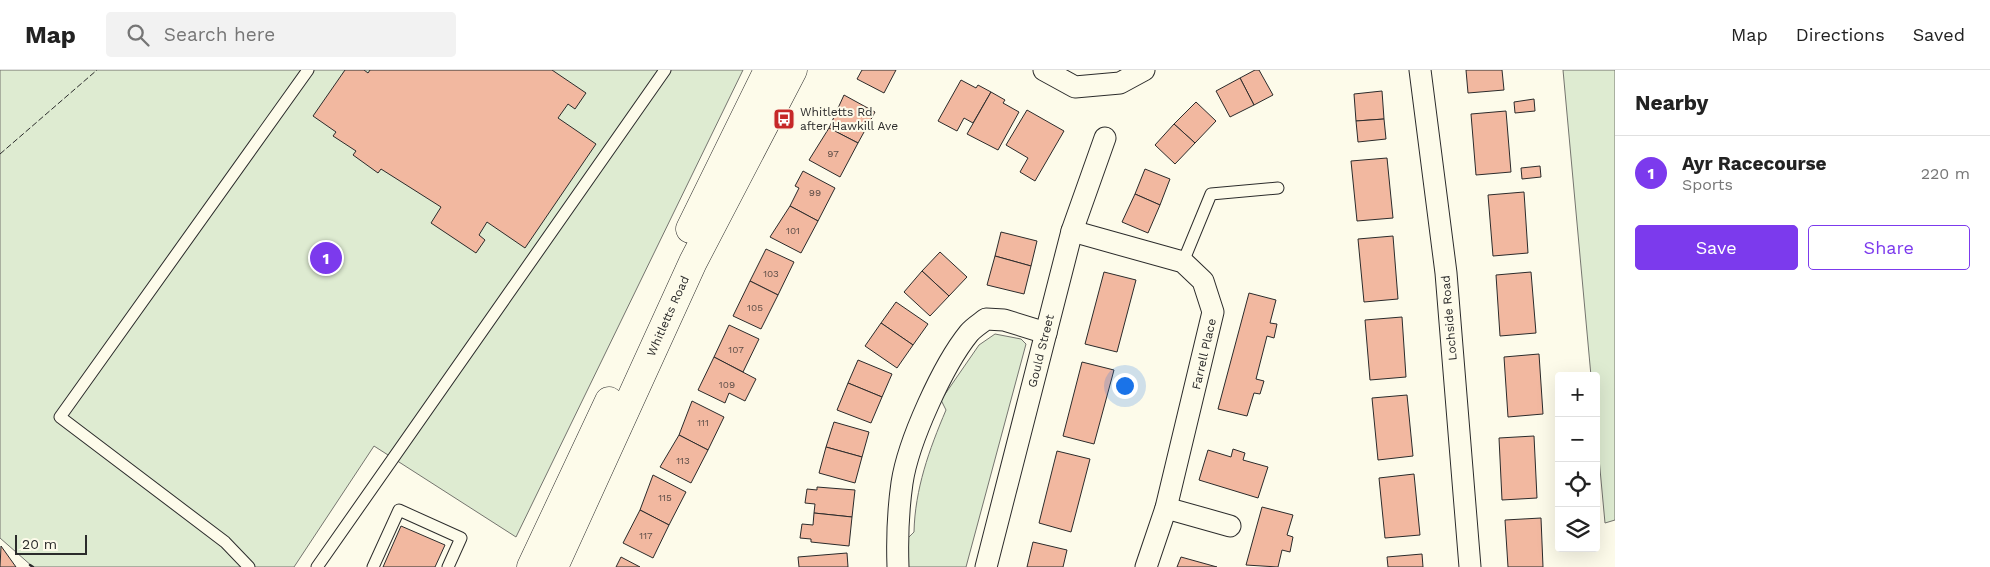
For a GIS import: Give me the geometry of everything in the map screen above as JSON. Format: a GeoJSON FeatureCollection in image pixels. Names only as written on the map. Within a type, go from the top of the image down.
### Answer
{"type":"FeatureCollection","features":[{"type":"Feature","properties":{"kind":"main road","name":"Whitletts Road"},"geometry":{"type":"LineString","coordinates":[[531,567],[714,177],[768,70]]}},
{"type":"Feature","properties":{"kind":"main road","name":"Whitletts Road"},"geometry":{"type":"LineString","coordinates":[[554,567],[693,262],[793,70]]}},
{"type":"Feature","properties":{"kind":"street"},"geometry":{"type":"LineString","coordinates":[[1044,70],[1075,87],[1120,83],[1144,70]]}},
{"type":"Feature","properties":{"kind":"street","name":"Lochside Road"},"geometry":{"type":"LineString","coordinates":[[1420,70],[1446,273],[1470,567]]}},
{"type":"Feature","properties":{"kind":"street","name":"Gould Street"},"geometry":{"type":"LineString","coordinates":[[986,567],[1072,231],[1105,138]]}},
{"type":"Feature","properties":{"kind":"street","name":"Farrell Place"},"geometry":{"type":"LineString","coordinates":[[1072,231],[1183,262],[1203,281],[1214,312],[1166,508],[1146,567]]}},
{"type":"Feature","properties":{"kind":"street"},"geometry":{"type":"LineString","coordinates":[[898,567],[897,540],[902,481],[921,420],[946,367],[969,332],[986,319],[1004,320],[1046,333]]}},
{"type":"Feature","properties":{"kind":"street"},"geometry":{"type":"LineString","coordinates":[[1166,508],[1230,526]]}},
{"type":"Feature","properties":{"kind":"lane"},"geometry":{"type":"LineString","coordinates":[[249,567],[225,542],[60,417],[308,70]]}},
{"type":"Feature","properties":{"kind":"lane"},"geometry":{"type":"LineString","coordinates":[[317,567],[665,70]]}},
{"type":"Feature","properties":{"kind":"lane"},"geometry":{"type":"LineString","coordinates":[[1183,262],[1211,194],[1278,188]]}},
{"type":"Feature","properties":{"kind":"lane"},"geometry":{"type":"LineString","coordinates":[[373,567],[399,510],[461,538],[448,567]]}},
{"type":"Feature","properties":{"kind":"green space"},"geometry":{"type":"Polygon","coordinates":[[[0,70],[743,70],[516,537],[374,446],[294,567],[33,567],[0,538],[0,70]]]}},
{"type":"Feature","properties":{"kind":"green space"},"geometry":{"type":"Polygon","coordinates":[[[1563,70],[1615,70],[1615,520],[1605,523],[1600,469],[1600,372],[1591,372],[1563,70]]]}},
{"type":"Feature","properties":{"kind":"green space"},"geometry":{"type":"Polygon","coordinates":[[[995,334],[1021,339],[1026,344],[966,567],[907,567],[905,541],[914,532],[920,485],[934,440],[946,410],[941,400],[979,345],[995,334]]]}},
{"type":"Feature","properties":{"kind":"building"},"geometry":{"type":"Polygon","coordinates":[[[345,70],[364,70],[368,73],[370,70],[552,70],[586,93],[575,109],[568,104],[558,118],[596,144],[525,248],[487,222],[479,235],[485,240],[476,253],[431,223],[441,207],[381,169],[378,173],[353,155],[356,151],[333,136],[336,132],[313,116],[345,70]]]}},
{"type":"Feature","properties":{"kind":"building"},"geometry":{"type":"Polygon","coordinates":[[[862,70],[896,70],[884,93],[857,79],[862,70]]]}},
{"type":"Feature","properties":{"kind":"building"},"geometry":{"type":"Polygon","coordinates":[[[1255,70],[1259,70],[1273,95],[1254,105],[1240,78],[1255,70]]]}},
{"type":"Feature","properties":{"kind":"building"},"geometry":{"type":"Polygon","coordinates":[[[1466,70],[1502,70],[1504,90],[1468,93],[1466,70]]]}},
{"type":"Feature","properties":{"kind":"building"},"geometry":{"type":"Polygon","coordinates":[[[1240,78],[1254,105],[1230,117],[1216,91],[1240,78]]]}},
{"type":"Feature","properties":{"kind":"building"},"geometry":{"type":"Polygon","coordinates":[[[961,80],[976,88],[978,85],[991,92],[973,123],[964,118],[957,131],[938,121],[961,80]]]}},
{"type":"Feature","properties":{"kind":"building"},"geometry":{"type":"Polygon","coordinates":[[[1382,91],[1384,119],[1356,121],[1354,94],[1382,91]]]}},
{"type":"Feature","properties":{"kind":"building"},"geometry":{"type":"Polygon","coordinates":[[[991,92],[1005,100],[1003,103],[1019,112],[998,150],[967,134],[991,92]]]}},
{"type":"Feature","properties":{"kind":"building"},"geometry":{"type":"Polygon","coordinates":[[[844,95],[875,112],[858,143],[829,128],[844,95]]]}},
{"type":"Feature","properties":{"kind":"building"},"geometry":{"type":"Polygon","coordinates":[[[1534,99],[1535,111],[1515,113],[1514,102],[1534,99]]]}},
{"type":"Feature","properties":{"kind":"building"},"geometry":{"type":"Polygon","coordinates":[[[1196,102],[1216,121],[1195,143],[1174,124],[1196,102]]]}},
{"type":"Feature","properties":{"kind":"building"},"geometry":{"type":"Polygon","coordinates":[[[1027,110],[1064,131],[1035,181],[1020,172],[1028,158],[1006,145],[1027,110]]]}},
{"type":"Feature","properties":{"kind":"building"},"geometry":{"type":"Polygon","coordinates":[[[1506,111],[1511,172],[1476,175],[1471,114],[1506,111]]]}},
{"type":"Feature","properties":{"kind":"building"},"geometry":{"type":"Polygon","coordinates":[[[1384,119],[1386,139],[1358,142],[1356,121],[1384,119]]]}},
{"type":"Feature","properties":{"kind":"building"},"geometry":{"type":"Polygon","coordinates":[[[1174,124],[1195,143],[1175,164],[1155,145],[1174,124]]]}},
{"type":"Feature","properties":{"kind":"building"},"geometry":{"type":"Polygon","coordinates":[[[829,128],[858,143],[840,177],[809,160],[829,128]]]}},
{"type":"Feature","properties":{"kind":"building"},"geometry":{"type":"Polygon","coordinates":[[[1387,158],[1393,218],[1357,221],[1351,161],[1387,158]]]}},
{"type":"Feature","properties":{"kind":"building"},"geometry":{"type":"Polygon","coordinates":[[[1540,166],[1541,177],[1522,179],[1521,168],[1540,166]]]}},
{"type":"Feature","properties":{"kind":"building"},"geometry":{"type":"Polygon","coordinates":[[[1145,169],[1170,179],[1160,205],[1135,194],[1145,169]]]}},
{"type":"Feature","properties":{"kind":"building"},"geometry":{"type":"Polygon","coordinates":[[[803,171],[835,188],[818,221],[790,206],[799,188],[795,186],[803,171]]]}},
{"type":"Feature","properties":{"kind":"building"},"geometry":{"type":"Polygon","coordinates":[[[1524,192],[1528,253],[1493,256],[1488,195],[1524,192]]]}},
{"type":"Feature","properties":{"kind":"building"},"geometry":{"type":"Polygon","coordinates":[[[1135,194],[1160,205],[1148,233],[1122,222],[1135,194]]]}},
{"type":"Feature","properties":{"kind":"building"},"geometry":{"type":"Polygon","coordinates":[[[790,206],[818,221],[801,253],[770,237],[790,206]]]}},
{"type":"Feature","properties":{"kind":"building"},"geometry":{"type":"Polygon","coordinates":[[[1001,232],[1037,241],[1031,266],[995,256],[1001,232]]]}},
{"type":"Feature","properties":{"kind":"building"},"geometry":{"type":"Polygon","coordinates":[[[1393,236],[1398,299],[1364,302],[1358,239],[1393,236]]]}},
{"type":"Feature","properties":{"kind":"building"},"geometry":{"type":"Polygon","coordinates":[[[766,249],[794,262],[778,295],[750,281],[766,249]]]}},
{"type":"Feature","properties":{"kind":"building"},"geometry":{"type":"Polygon","coordinates":[[[940,252],[967,277],[949,296],[922,271],[940,252]]]}},
{"type":"Feature","properties":{"kind":"building"},"geometry":{"type":"Polygon","coordinates":[[[995,256],[1031,266],[1024,294],[987,285],[995,256]]]}},
{"type":"Feature","properties":{"kind":"building"},"geometry":{"type":"Polygon","coordinates":[[[922,271],[949,296],[930,316],[904,292],[922,271]]]}},
{"type":"Feature","properties":{"kind":"building"},"geometry":{"type":"Polygon","coordinates":[[[1104,272],[1136,280],[1117,352],[1085,344],[1104,272]]]}},
{"type":"Feature","properties":{"kind":"building"},"geometry":{"type":"Polygon","coordinates":[[[1531,272],[1536,333],[1500,336],[1496,275],[1531,272]]]}},
{"type":"Feature","properties":{"kind":"building"},"geometry":{"type":"Polygon","coordinates":[[[750,281],[778,295],[761,329],[733,316],[750,281]]]}},
{"type":"Feature","properties":{"kind":"building"},"geometry":{"type":"Polygon","coordinates":[[[1249,293],[1276,300],[1270,323],[1277,324],[1274,338],[1267,336],[1256,379],[1264,381],[1260,394],[1254,393],[1247,416],[1218,409],[1249,293]]]}},
{"type":"Feature","properties":{"kind":"building"},"geometry":{"type":"Polygon","coordinates":[[[896,302],[928,324],[913,345],[881,323],[896,302]]]}},
{"type":"Feature","properties":{"kind":"building"},"geometry":{"type":"Polygon","coordinates":[[[1402,317],[1406,377],[1370,380],[1365,320],[1402,317]]]}},
{"type":"Feature","properties":{"kind":"building"},"geometry":{"type":"Polygon","coordinates":[[[881,323],[913,345],[897,368],[865,346],[881,323]]]}},
{"type":"Feature","properties":{"kind":"building"},"geometry":{"type":"Polygon","coordinates":[[[729,325],[759,339],[743,372],[714,357],[729,325]]]}},
{"type":"Feature","properties":{"kind":"building"},"geometry":{"type":"Polygon","coordinates":[[[1539,354],[1543,414],[1508,417],[1504,357],[1539,354]]]}},
{"type":"Feature","properties":{"kind":"building"},"geometry":{"type":"Polygon","coordinates":[[[714,357],[756,379],[745,401],[729,393],[725,403],[698,390],[714,357]]]}},
{"type":"Feature","properties":{"kind":"building"},"geometry":{"type":"Polygon","coordinates":[[[858,360],[892,374],[882,397],[848,383],[858,360]]]}},
{"type":"Feature","properties":{"kind":"building"},"geometry":{"type":"Polygon","coordinates":[[[1082,362],[1114,370],[1094,444],[1063,436],[1082,362]]]}},
{"type":"Feature","properties":{"kind":"building"},"geometry":{"type":"Polygon","coordinates":[[[848,383],[882,397],[871,423],[837,410],[848,383]]]}},
{"type":"Feature","properties":{"kind":"building"},"geometry":{"type":"Polygon","coordinates":[[[1407,395],[1413,456],[1378,460],[1372,398],[1407,395]]]}},
{"type":"Feature","properties":{"kind":"building"},"geometry":{"type":"Polygon","coordinates":[[[692,401],[724,417],[708,450],[679,435],[692,401]]]}},
{"type":"Feature","properties":{"kind":"building"},"geometry":{"type":"Polygon","coordinates":[[[834,422],[869,432],[862,457],[826,447],[834,422]]]}},
{"type":"Feature","properties":{"kind":"building"},"geometry":{"type":"Polygon","coordinates":[[[679,435],[708,450],[691,483],[660,467],[679,435]]]}},
{"type":"Feature","properties":{"kind":"building"},"geometry":{"type":"Polygon","coordinates":[[[1534,436],[1537,498],[1502,500],[1499,438],[1534,436]]]}},
{"type":"Feature","properties":{"kind":"building"},"geometry":{"type":"Polygon","coordinates":[[[826,447],[862,457],[855,483],[819,473],[826,447]]]}},
{"type":"Feature","properties":{"kind":"building"},"geometry":{"type":"Polygon","coordinates":[[[1233,449],[1245,453],[1243,460],[1268,467],[1258,498],[1199,480],[1208,450],[1231,457],[1233,449]]]}},
{"type":"Feature","properties":{"kind":"building"},"geometry":{"type":"Polygon","coordinates":[[[1057,451],[1090,459],[1071,532],[1039,523],[1057,451]]]}},
{"type":"Feature","properties":{"kind":"building"},"geometry":{"type":"Polygon","coordinates":[[[1414,474],[1420,535],[1385,538],[1379,478],[1414,474]]]}},
{"type":"Feature","properties":{"kind":"building"},"geometry":{"type":"Polygon","coordinates":[[[653,475],[686,492],[669,525],[640,510],[653,475]]]}},
{"type":"Feature","properties":{"kind":"building"},"geometry":{"type":"Polygon","coordinates":[[[817,487],[855,490],[852,517],[814,513],[815,504],[805,503],[807,489],[817,490],[817,487]]]}},
{"type":"Feature","properties":{"kind":"building"},"geometry":{"type":"Polygon","coordinates":[[[1262,507],[1293,515],[1287,535],[1293,537],[1290,552],[1282,550],[1278,567],[1246,565],[1262,507]]]}},
{"type":"Feature","properties":{"kind":"building"},"geometry":{"type":"Polygon","coordinates":[[[640,510],[669,525],[653,558],[623,543],[640,510]]]}},
{"type":"Feature","properties":{"kind":"building"},"geometry":{"type":"Polygon","coordinates":[[[814,513],[852,517],[849,546],[811,542],[811,539],[800,538],[802,524],[813,525],[814,513]]]}},
{"type":"Feature","properties":{"kind":"building"},"geometry":{"type":"Polygon","coordinates":[[[1541,518],[1543,567],[1508,567],[1505,520],[1541,518]]]}},
{"type":"Feature","properties":{"kind":"building"},"geometry":{"type":"Polygon","coordinates":[[[401,526],[445,545],[435,567],[383,567],[401,526]]]}},
{"type":"Feature","properties":{"kind":"building"},"geometry":{"type":"Polygon","coordinates":[[[1033,542],[1067,550],[1063,567],[1027,567],[1033,542]]]}},
{"type":"Feature","properties":{"kind":"building"},"geometry":{"type":"Polygon","coordinates":[[[1,546],[16,567],[0,567],[1,546]]]}},
{"type":"Feature","properties":{"kind":"building"},"geometry":{"type":"Polygon","coordinates":[[[847,553],[848,567],[799,567],[798,557],[847,553]]]}},
{"type":"Feature","properties":{"kind":"building"},"geometry":{"type":"Polygon","coordinates":[[[1422,554],[1423,567],[1388,567],[1387,557],[1422,554]]]}},
{"type":"Feature","properties":{"kind":"building"},"geometry":{"type":"Polygon","coordinates":[[[621,557],[640,567],[616,567],[621,557]]]}},
{"type":"Feature","properties":{"kind":"building"},"geometry":{"type":"Polygon","coordinates":[[[1181,557],[1217,567],[1177,567],[1181,557]]]}},
{"type":"Feature","properties":{"kind":"fence"},"geometry":{"type":"LineString","coordinates":[[0,154],[97,70]]}},
{"type":"Feature","properties":{"kind":"place","name":"Whitletts Rd after Hawkill Ave"},"geometry":{"type":"Point","coordinates":[784,119]}},
{"type":"Feature","properties":{"kind":"place","name":"Ayr Racecourse"},"geometry":{"type":"Point","coordinates":[326,258]}}]}
